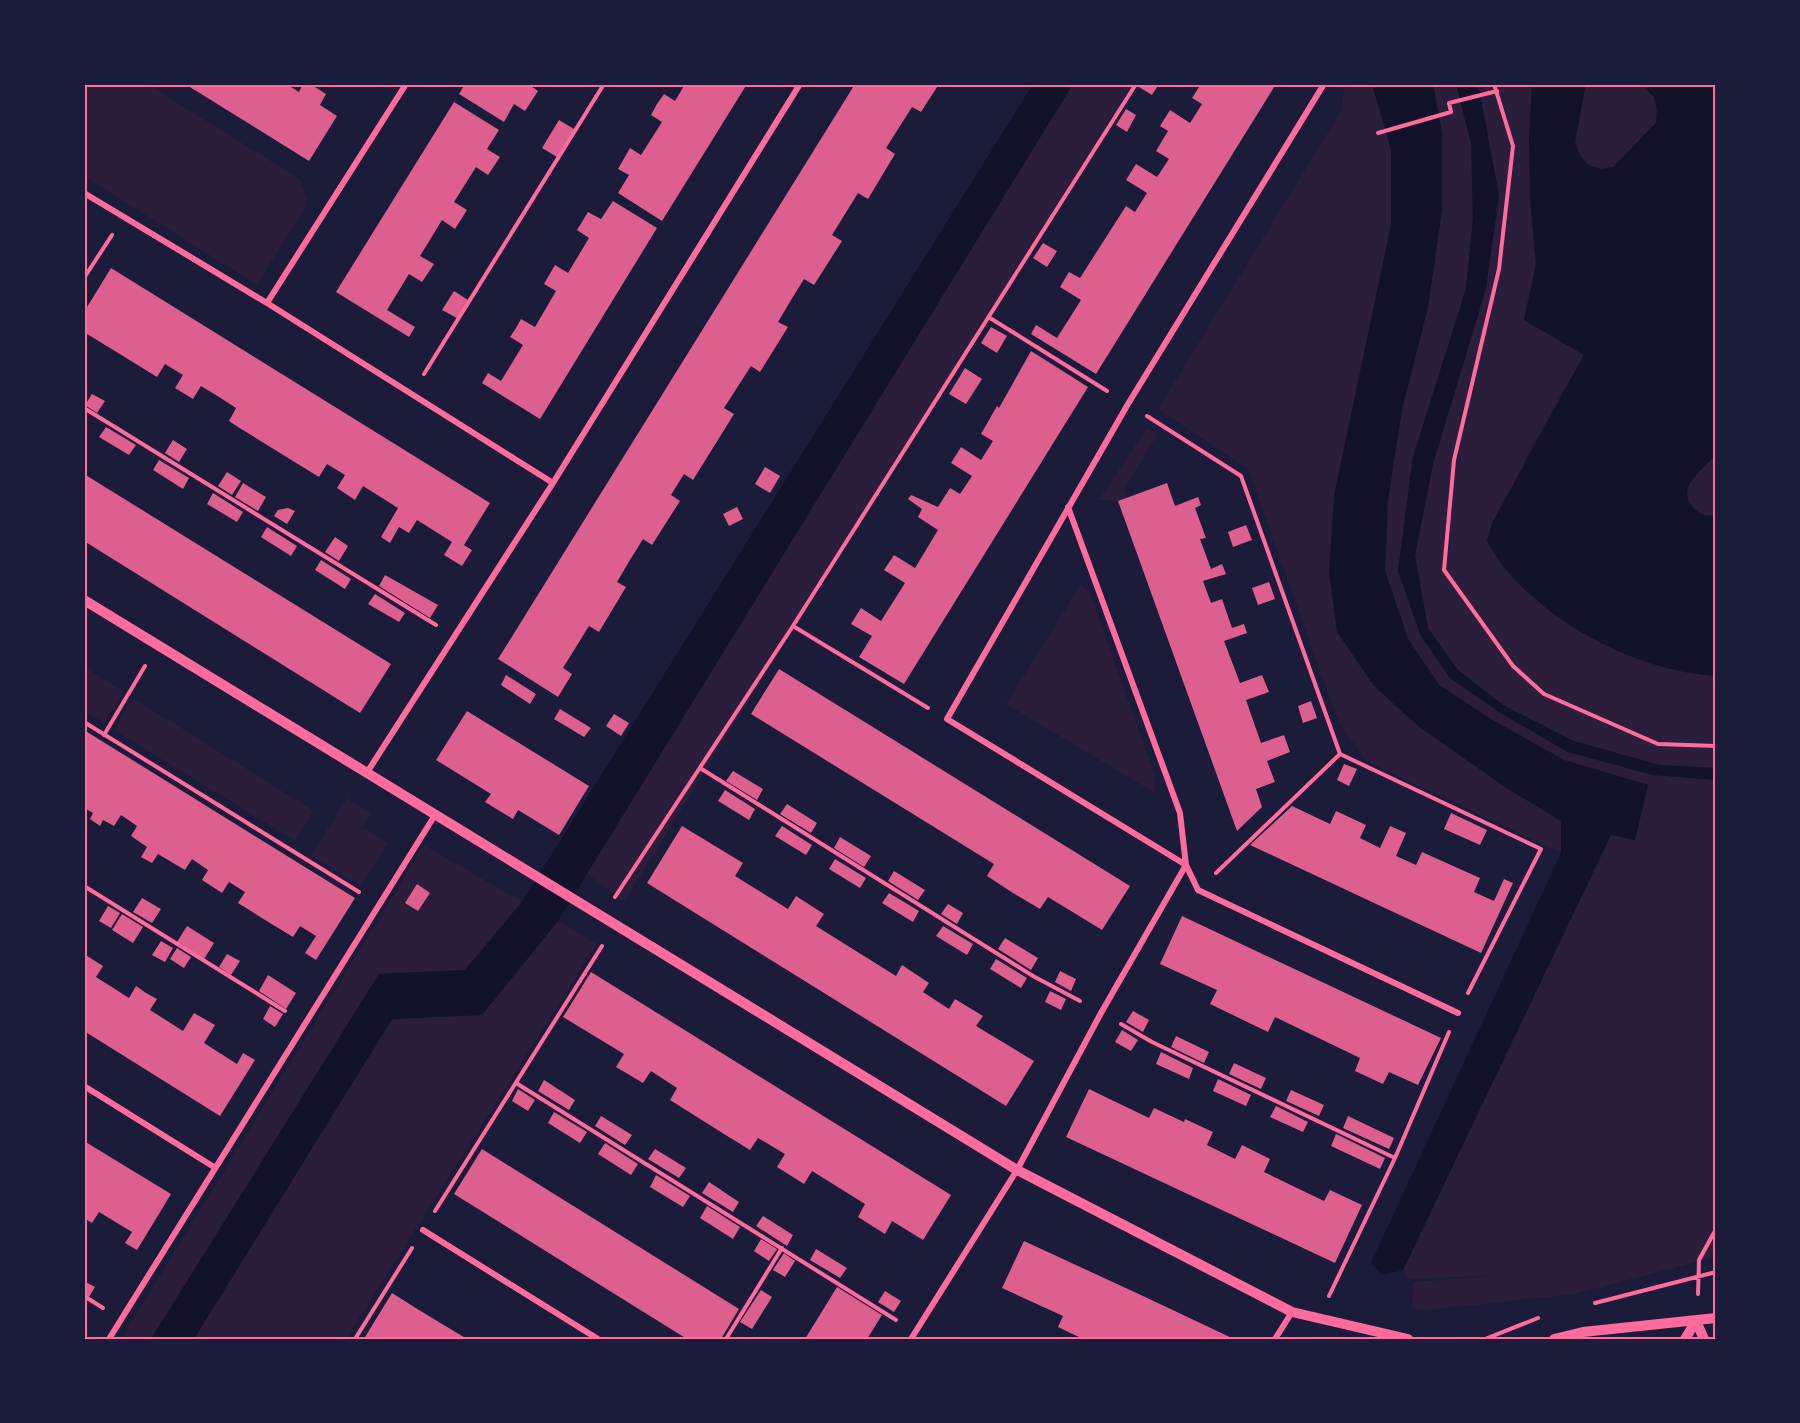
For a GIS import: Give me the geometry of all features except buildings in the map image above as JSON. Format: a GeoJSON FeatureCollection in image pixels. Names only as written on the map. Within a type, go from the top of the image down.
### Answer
{"type":"FeatureCollection","features":[{"type":"Feature","properties":{"kind":"street"},"geometry":{"type":"LineString","coordinates":[[267,303],[406,84]]}},
{"type":"Feature","properties":{"kind":"street"},"geometry":{"type":"LineString","coordinates":[[366,774],[553,483],[800,84]]}},
{"type":"Feature","properties":{"kind":"street"},"geometry":{"type":"LineString","coordinates":[[1186,865],[947,719],[1128,404],[1324,84]]}},
{"type":"Feature","properties":{"kind":"street"},"geometry":{"type":"LineString","coordinates":[[84,193],[267,303],[553,483]]}},
{"type":"Feature","properties":{"kind":"street"},"geometry":{"type":"LineString","coordinates":[[1068,507],[1180,813],[1186,865],[1198,890],[1458,1013]]}},
{"type":"Feature","properties":{"kind":"street"},"geometry":{"type":"LineString","coordinates":[[84,600],[1017,1170],[1292,1312],[1408,1339]]}},
{"type":"Feature","properties":{"kind":"street"},"geometry":{"type":"LineString","coordinates":[[109,1339],[435,815]]}},
{"type":"Feature","properties":{"kind":"street"},"geometry":{"type":"LineString","coordinates":[[911,1339],[1017,1170],[1101,1013],[1186,865]]}},
{"type":"Feature","properties":{"kind":"street"},"geometry":{"type":"LineString","coordinates":[[84,1086],[214,1167]]}},
{"type":"Feature","properties":{"kind":"street"},"geometry":{"type":"LineString","coordinates":[[423,1230],[598,1339]]}},
{"type":"Feature","properties":{"kind":"street"},"geometry":{"type":"LineString","coordinates":[[1275,1339],[1292,1312]]}},
{"type":"Feature","properties":{"kind":"street"},"geometry":{"type":"LineString","coordinates":[[1554,1339],[1583,1332],[1716,1318]]}},
{"type":"Feature","properties":{"kind":"street"},"geometry":{"type":"LineString","coordinates":[[1685,1339],[1696,1321]]}},
{"type":"Feature","properties":{"kind":"street"},"geometry":{"type":"LineString","coordinates":[[1696,1321],[1704,1339]]}},
{"type":"Feature","properties":{"kind":"path"},"geometry":{"type":"LineString","coordinates":[[412,394],[604,84]]}},
{"type":"Feature","properties":{"kind":"path"},"geometry":{"type":"LineString","coordinates":[[603,915],[793,626],[1136,84]]}},
{"type":"Feature","properties":{"kind":"path"},"geometry":{"type":"LineString","coordinates":[[1494,84],[1513,146],[1499,269],[1454,460],[1444,570],[1512,666],[1544,694],[1658,744],[1716,747]]}},
{"type":"Feature","properties":{"kind":"path"},"geometry":{"type":"LineString","coordinates":[[1377,133],[1451,112],[1449,103],[1497,91]]}},
{"type":"Feature","properties":{"kind":"path"},"geometry":{"type":"LineString","coordinates":[[84,278],[123,216]]}},
{"type":"Feature","properties":{"kind":"path"},"geometry":{"type":"LineString","coordinates":[[990,318],[1241,476],[1340,754],[1541,849],[1458,1013],[1395,1158],[1319,1318]]}},
{"type":"Feature","properties":{"kind":"path"},"geometry":{"type":"LineString","coordinates":[[84,408],[454,636]]}},
{"type":"Feature","properties":{"kind":"path"},"geometry":{"type":"LineString","coordinates":[[793,626],[947,719]]}},
{"type":"Feature","properties":{"kind":"path"},"geometry":{"type":"LineString","coordinates":[[104,735],[157,645]]}},
{"type":"Feature","properties":{"kind":"path"},"geometry":{"type":"LineString","coordinates":[[84,722],[378,904]]}},
{"type":"Feature","properties":{"kind":"path"},"geometry":{"type":"LineString","coordinates":[[1198,890],[1340,754]]}},
{"type":"Feature","properties":{"kind":"path"},"geometry":{"type":"LineString","coordinates":[[700,768],[1033,976],[1152,1042],[1395,1158]]}},
{"type":"Feature","properties":{"kind":"path"},"geometry":{"type":"LineString","coordinates":[[84,886],[304,1023]]}},
{"type":"Feature","properties":{"kind":"path"},"geometry":{"type":"LineString","coordinates":[[355,1339],[616,925]]}},
{"type":"Feature","properties":{"kind":"path"},"geometry":{"type":"LineString","coordinates":[[516,1083],[916,1332]]}},
{"type":"Feature","properties":{"kind":"path"},"geometry":{"type":"LineString","coordinates":[[1716,1229],[1699,1260],[1700,1276],[1716,1272]]}},
{"type":"Feature","properties":{"kind":"path"},"geometry":{"type":"LineString","coordinates":[[726,1339],[782,1248]]}},
{"type":"Feature","properties":{"kind":"shaded area"},"geometry":{"type":"Polygon","coordinates":[[[84,84],[147,84],[300,179],[307,204],[257,285],[84,176],[84,84]]]}},
{"type":"Feature","properties":{"kind":"shaded area"},"geometry":{"type":"Polygon","coordinates":[[[1033,84],[1073,84],[558,921],[482,1015],[392,1019],[194,1339],[151,1339],[379,974],[465,970],[522,902],[1033,84]]]}},
{"type":"Feature","properties":{"kind":"shaded area"},"geometry":{"type":"Polygon","coordinates":[[[1073,84],[1132,84],[624,902],[586,873],[1073,84]]]}},
{"type":"Feature","properties":{"kind":"shaded area"},"geometry":{"type":"Polygon","coordinates":[[[1345,84],[1372,84],[1391,149],[1391,225],[1334,496],[1417,725],[1505,787],[1561,821],[1561,853],[1366,761],[1338,721],[1248,469],[1158,409],[1341,111],[1345,84]]]}},
{"type":"Feature","properties":{"kind":"shaded area"},"geometry":{"type":"Polygon","coordinates":[[[1372,84],[1433,84],[1442,133],[1442,210],[1428,307],[1402,409],[1388,500],[1385,571],[1408,639],[1439,685],[1494,721],[1564,760],[1648,785],[1635,840],[1611,835],[1403,1270],[1382,1275],[1371,1263],[1561,853],[1561,821],[1505,787],[1417,725],[1374,686],[1337,632],[1329,573],[1334,496],[1391,225],[1391,149],[1372,84]]]}},
{"type":"Feature","properties":{"kind":"shaded area"},"geometry":{"type":"Polygon","coordinates":[[[1433,84],[1456,84],[1471,143],[1473,219],[1466,289],[1413,457],[1398,571],[1421,636],[1450,678],[1499,712],[1568,752],[1653,775],[1716,780],[1716,1257],[1574,1294],[1429,1310],[1412,1309],[1413,1282],[1493,1276],[1406,1279],[1403,1270],[1611,834],[1634,840],[1648,785],[1564,760],[1494,721],[1439,685],[1408,639],[1385,571],[1388,500],[1402,409],[1428,307],[1442,210],[1442,133],[1433,84]]]}},
{"type":"Feature","properties":{"kind":"shaded area"},"geometry":{"type":"Polygon","coordinates":[[[1456,84],[1478,84],[1499,195],[1486,288],[1433,464],[1415,555],[1428,628],[1458,670],[1503,705],[1574,741],[1659,765],[1716,768],[1716,780],[1653,775],[1568,752],[1499,712],[1450,678],[1421,636],[1398,571],[1413,457],[1466,289],[1473,219],[1471,143],[1456,84]]]}},
{"type":"Feature","properties":{"kind":"shaded area"},"geometry":{"type":"Polygon","coordinates":[[[1478,84],[1532,84],[1529,138],[1530,197],[1536,264],[1524,320],[1584,355],[1525,459],[1500,564],[1545,606],[1597,641],[1655,665],[1716,676],[1716,768],[1659,765],[1574,741],[1503,705],[1457,670],[1428,628],[1415,555],[1433,464],[1486,288],[1499,195],[1478,84]]]}},
{"type":"Feature","properties":{"kind":"shaded area"},"geometry":{"type":"Polygon","coordinates":[[[1532,84],[1591,84],[1585,88],[1575,142],[1580,156],[1589,165],[1601,169],[1613,167],[1656,123],[1657,109],[1654,97],[1641,84],[1716,84],[1716,455],[1692,480],[1687,493],[1689,501],[1699,512],[1707,516],[1716,515],[1716,676],[1684,672],[1651,663],[1618,651],[1586,635],[1528,593],[1505,568],[1487,541],[1492,523],[1584,355],[1524,320],[1536,264],[1530,197],[1529,138],[1532,84]]]}},
{"type":"Feature","properties":{"kind":"shaded area"},"geometry":{"type":"Polygon","coordinates":[[[1591,84],[1641,84],[1654,97],[1657,109],[1656,123],[1613,168],[1601,169],[1589,165],[1580,156],[1575,142],[1585,88],[1591,84]]]}},
{"type":"Feature","properties":{"kind":"shaded area"},"geometry":{"type":"Polygon","coordinates":[[[1147,428],[1158,434],[1124,489],[1127,497],[1118,501],[1099,500],[1147,428]]]}},
{"type":"Feature","properties":{"kind":"shaded area"},"geometry":{"type":"Polygon","coordinates":[[[1716,455],[1716,515],[1707,516],[1694,509],[1687,494],[1688,487],[1716,455]]]}},
{"type":"Feature","properties":{"kind":"shaded area"},"geometry":{"type":"Polygon","coordinates":[[[1081,584],[1090,593],[1155,776],[1155,793],[1006,704],[1081,584]]]}},
{"type":"Feature","properties":{"kind":"shaded area"},"geometry":{"type":"Polygon","coordinates":[[[84,667],[124,692],[104,723],[84,711],[84,667]]]}},
{"type":"Feature","properties":{"kind":"shaded area"},"geometry":{"type":"Polygon","coordinates":[[[133,698],[314,811],[295,841],[114,730],[133,698]]]}},
{"type":"Feature","properties":{"kind":"shaded area"},"geometry":{"type":"Polygon","coordinates":[[[347,798],[371,813],[363,828],[388,843],[361,886],[311,855],[347,798]]]}},
{"type":"Feature","properties":{"kind":"shaded area"},"geometry":{"type":"Polygon","coordinates":[[[424,845],[522,902],[465,970],[379,974],[151,1339],[121,1339],[424,845]]]}},
{"type":"Feature","properties":{"kind":"shaded area"},"geometry":{"type":"Polygon","coordinates":[[[558,921],[597,944],[346,1339],[194,1339],[392,1019],[482,1015],[558,921]]]}}]}
